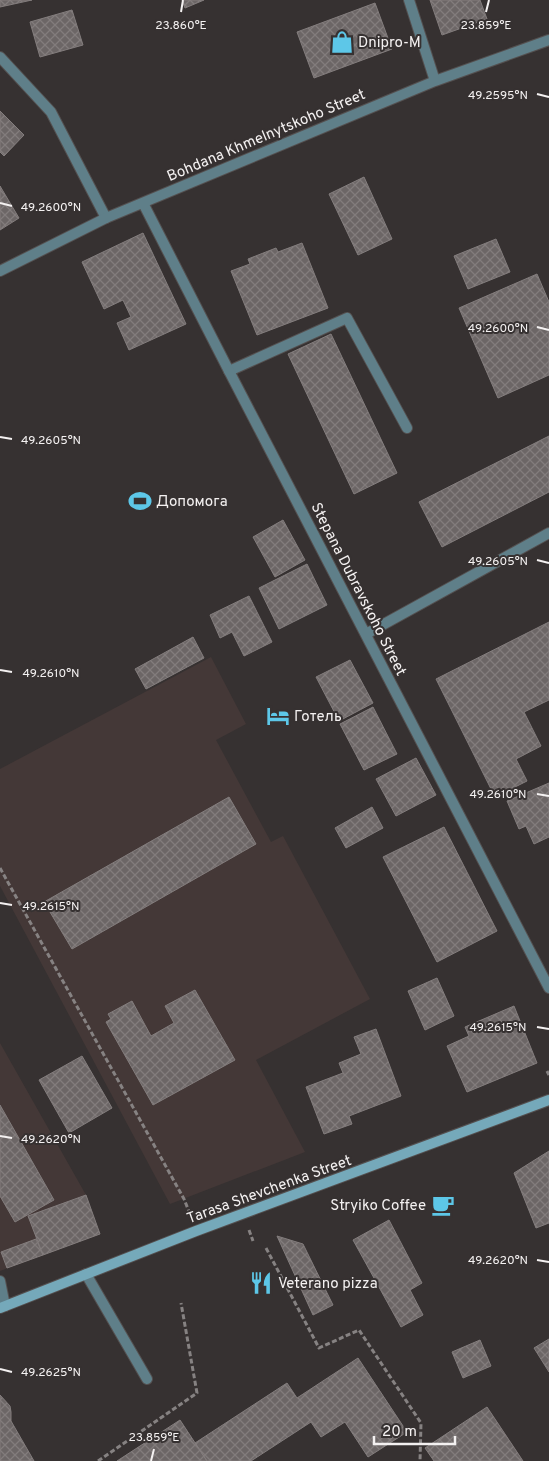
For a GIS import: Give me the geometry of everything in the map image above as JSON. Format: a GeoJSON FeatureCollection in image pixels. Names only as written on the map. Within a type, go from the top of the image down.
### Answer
{"type":"FeatureCollection","features":[{"type":"Feature","properties":{"kind":"main road","name":"Tarasa Shevchenka Street"},"geometry":{"type":"LineString","coordinates":[[2,1307],[196,1231],[549,1100]]}},
{"type":"Feature","properties":{"kind":"street"},"geometry":{"type":"LineString","coordinates":[[408,0],[435,80]]}},
{"type":"Feature","properties":{"kind":"street","name":"Bohdana Khmelnytskoho Street"},"geometry":{"type":"LineString","coordinates":[[0,272],[106,218],[435,80],[549,40]]}},
{"type":"Feature","properties":{"kind":"street"},"geometry":{"type":"LineString","coordinates":[[0,57],[51,112],[106,218]]}},
{"type":"Feature","properties":{"kind":"street","name":"Stepana Dubravskoho Street"},"geometry":{"type":"LineString","coordinates":[[143,203],[549,988]]}},
{"type":"Feature","properties":{"kind":"street"},"geometry":{"type":"LineString","coordinates":[[229,371],[346,318],[407,428]]}},
{"type":"Feature","properties":{"kind":"street"},"geometry":{"type":"LineString","coordinates":[[366,634],[549,534]]}},
{"type":"Feature","properties":{"kind":"street"},"geometry":{"type":"LineString","coordinates":[[86,1274],[147,1379]]}},
{"type":"Feature","properties":{"kind":"street"},"geometry":{"type":"LineString","coordinates":[[0,1281],[2,1307]]}},
{"type":"Feature","properties":{"kind":"path"},"geometry":{"type":"LineString","coordinates":[[0,868],[184,1199],[196,1231]]}},
{"type":"Feature","properties":{"kind":"path"},"geometry":{"type":"LineString","coordinates":[[547,1071],[549,1075]]}},
{"type":"Feature","properties":{"kind":"path"},"geometry":{"type":"LineString","coordinates":[[266,1248],[319,1348],[359,1330],[421,1423],[420,1461]]}},
{"type":"Feature","properties":{"kind":"path"},"geometry":{"type":"LineString","coordinates":[[98,1461],[198,1393],[181,1303]]}},
{"type":"Feature","properties":{"kind":"shaded area"},"geometry":{"type":"Polygon","coordinates":[[[211,657],[246,724],[216,740],[271,842],[283,836],[370,999],[256,1060],[305,1152],[170,1204],[0,886],[0,769],[211,657]]]}},
{"type":"Feature","properties":{"kind":"shaded area"},"geometry":{"type":"Polygon","coordinates":[[[0,1043],[86,1195],[100,1234],[0,1271],[0,1043]]]}},
{"type":"Feature","properties":{"kind":"building"},"geometry":{"type":"Polygon","coordinates":[[[0,0],[32,0],[0,7],[0,0]]]}},
{"type":"Feature","properties":{"kind":"building"},"geometry":{"type":"Polygon","coordinates":[[[182,0],[204,0],[185,8],[182,0]]]}},
{"type":"Feature","properties":{"kind":"building"},"geometry":{"type":"Polygon","coordinates":[[[430,0],[480,0],[487,19],[442,35],[430,0]]]}},
{"type":"Feature","properties":{"kind":"building"},"geometry":{"type":"Polygon","coordinates":[[[375,3],[392,49],[314,78],[297,32],[375,3]]]}},
{"type":"Feature","properties":{"kind":"building"},"geometry":{"type":"Polygon","coordinates":[[[72,10],[83,45],[40,57],[30,22],[72,10]]]}},
{"type":"Feature","properties":{"kind":"building"},"geometry":{"type":"Polygon","coordinates":[[[0,111],[24,135],[4,156],[0,152],[0,111]]]}},
{"type":"Feature","properties":{"kind":"building"},"geometry":{"type":"Polygon","coordinates":[[[364,177],[392,239],[358,255],[329,194],[364,177]]]}},
{"type":"Feature","properties":{"kind":"building"},"geometry":{"type":"Polygon","coordinates":[[[0,186],[19,218],[0,230],[0,186]]]}},
{"type":"Feature","properties":{"kind":"building"},"geometry":{"type":"Polygon","coordinates":[[[143,233],[186,324],[129,350],[117,323],[131,317],[123,300],[104,309],[82,262],[143,233]]]}},
{"type":"Feature","properties":{"kind":"building"},"geometry":{"type":"Polygon","coordinates":[[[496,239],[510,272],[468,289],[454,256],[496,239]]]}},
{"type":"Feature","properties":{"kind":"building"},"geometry":{"type":"Polygon","coordinates":[[[302,243],[328,308],[257,335],[231,271],[250,264],[248,259],[276,248],[278,252],[302,243]]]}},
{"type":"Feature","properties":{"kind":"building"},"geometry":{"type":"Polygon","coordinates":[[[537,274],[549,302],[549,375],[498,398],[459,308],[537,274]]]}},
{"type":"Feature","properties":{"kind":"building"},"geometry":{"type":"Polygon","coordinates":[[[331,334],[397,473],[354,494],[288,354],[331,334]]]}},
{"type":"Feature","properties":{"kind":"building"},"geometry":{"type":"Polygon","coordinates":[[[549,436],[549,492],[442,547],[419,502],[549,436]]]}},
{"type":"Feature","properties":{"kind":"building"},"geometry":{"type":"Polygon","coordinates":[[[283,520],[305,560],[275,577],[253,537],[283,520]]]}},
{"type":"Feature","properties":{"kind":"building"},"geometry":{"type":"Polygon","coordinates":[[[307,564],[327,605],[279,629],[259,588],[307,564]]]}},
{"type":"Feature","properties":{"kind":"building"},"geometry":{"type":"Polygon","coordinates":[[[249,596],[272,642],[244,656],[232,632],[220,638],[210,615],[249,596]]]}},
{"type":"Feature","properties":{"kind":"building"},"geometry":{"type":"Polygon","coordinates":[[[549,622],[549,700],[524,712],[541,746],[516,759],[527,781],[495,797],[436,679],[549,622]]]}},
{"type":"Feature","properties":{"kind":"building"},"geometry":{"type":"Polygon","coordinates":[[[193,637],[204,658],[146,689],[135,669],[193,637]]]}},
{"type":"Feature","properties":{"kind":"building"},"geometry":{"type":"Polygon","coordinates":[[[350,660],[373,703],[339,721],[316,677],[350,660]]]}},
{"type":"Feature","properties":{"kind":"building"},"geometry":{"type":"Polygon","coordinates":[[[373,707],[397,754],[364,770],[340,724],[373,707]]]}},
{"type":"Feature","properties":{"kind":"building"},"geometry":{"type":"Polygon","coordinates":[[[416,758],[436,795],[396,816],[376,779],[416,758]]]}},
{"type":"Feature","properties":{"kind":"building"},"geometry":{"type":"Polygon","coordinates":[[[549,783],[549,837],[534,844],[526,826],[519,829],[507,801],[549,783]]]}},
{"type":"Feature","properties":{"kind":"building"},"geometry":{"type":"Polygon","coordinates":[[[229,797],[256,844],[72,949],[44,902],[229,797]]]}},
{"type":"Feature","properties":{"kind":"building"},"geometry":{"type":"Polygon","coordinates":[[[372,807],[383,828],[346,848],[335,828],[372,807]]]}},
{"type":"Feature","properties":{"kind":"building"},"geometry":{"type":"Polygon","coordinates":[[[444,827],[497,931],[437,962],[383,857],[444,827]]]}},
{"type":"Feature","properties":{"kind":"building"},"geometry":{"type":"Polygon","coordinates":[[[437,978],[454,1016],[425,1030],[408,991],[437,978]]]}},
{"type":"Feature","properties":{"kind":"building"},"geometry":{"type":"Polygon","coordinates":[[[195,990],[235,1060],[153,1105],[106,1022],[111,1019],[108,1014],[132,1001],[151,1036],[174,1023],[165,1006],[195,990]]]}},
{"type":"Feature","properties":{"kind":"building"},"geometry":{"type":"Polygon","coordinates":[[[514,1006],[537,1063],[467,1092],[447,1046],[469,1036],[465,1027],[514,1006]]]}},
{"type":"Feature","properties":{"kind":"building"},"geometry":{"type":"Polygon","coordinates":[[[376,1029],[401,1096],[349,1116],[352,1124],[324,1134],[306,1087],[343,1073],[339,1063],[361,1054],[354,1037],[376,1029]]]}},
{"type":"Feature","properties":{"kind":"building"},"geometry":{"type":"Polygon","coordinates":[[[82,1056],[112,1108],[69,1133],[39,1080],[82,1056]]]}},
{"type":"Feature","properties":{"kind":"building"},"geometry":{"type":"Polygon","coordinates":[[[0,1105],[54,1200],[15,1222],[0,1196],[0,1105]]]}},
{"type":"Feature","properties":{"kind":"building"},"geometry":{"type":"Polygon","coordinates":[[[549,1151],[549,1223],[536,1228],[514,1173],[549,1151]]]}},
{"type":"Feature","properties":{"kind":"building"},"geometry":{"type":"Polygon","coordinates":[[[86,1195],[100,1234],[43,1255],[28,1216],[86,1195]]]}},
{"type":"Feature","properties":{"kind":"building"},"geometry":{"type":"Polygon","coordinates":[[[389,1220],[422,1283],[410,1290],[423,1315],[401,1327],[353,1240],[389,1220]]]}},
{"type":"Feature","properties":{"kind":"building"},"geometry":{"type":"Polygon","coordinates":[[[277,1236],[303,1244],[333,1305],[313,1315],[277,1236]]]}},
{"type":"Feature","properties":{"kind":"building"},"geometry":{"type":"Polygon","coordinates":[[[36,1239],[43,1255],[7,1268],[1,1252],[36,1239]]]}},
{"type":"Feature","properties":{"kind":"building"},"geometry":{"type":"Polygon","coordinates":[[[549,1339],[549,1372],[534,1348],[549,1339]]]}},
{"type":"Feature","properties":{"kind":"building"},"geometry":{"type":"Polygon","coordinates":[[[480,1340],[491,1366],[463,1378],[452,1352],[480,1340]]]}},
{"type":"Feature","properties":{"kind":"building"},"geometry":{"type":"Polygon","coordinates":[[[358,1358],[407,1432],[368,1457],[345,1422],[321,1437],[311,1422],[251,1461],[207,1461],[195,1443],[287,1383],[297,1398],[358,1358]]]}},
{"type":"Feature","properties":{"kind":"building"},"geometry":{"type":"Polygon","coordinates":[[[0,1395],[10,1406],[11,1421],[34,1461],[0,1461],[0,1395]]]}},
{"type":"Feature","properties":{"kind":"building"},"geometry":{"type":"Polygon","coordinates":[[[487,1407],[523,1461],[434,1461],[425,1448],[487,1407]]]}},
{"type":"Feature","properties":{"kind":"building"},"geometry":{"type":"Polygon","coordinates":[[[180,1420],[207,1461],[117,1461],[180,1420]]]}},
{"type":"Feature","properties":{"kind":"place","name":"Dnipro-M"},"geometry":{"type":"Point","coordinates":[342,42]}},
{"type":"Feature","properties":{"kind":"place","name":"Допомога"},"geometry":{"type":"Point","coordinates":[140,501]}},
{"type":"Feature","properties":{"kind":"place","name":"Готель"},"geometry":{"type":"Point","coordinates":[278,716]}},
{"type":"Feature","properties":{"kind":"place","name":"Stryiko Coffee"},"geometry":{"type":"Point","coordinates":[443,1205]}},
{"type":"Feature","properties":{"kind":"place","name":"Veterano pizza"},"geometry":{"type":"Point","coordinates":[261,1283]}}]}
